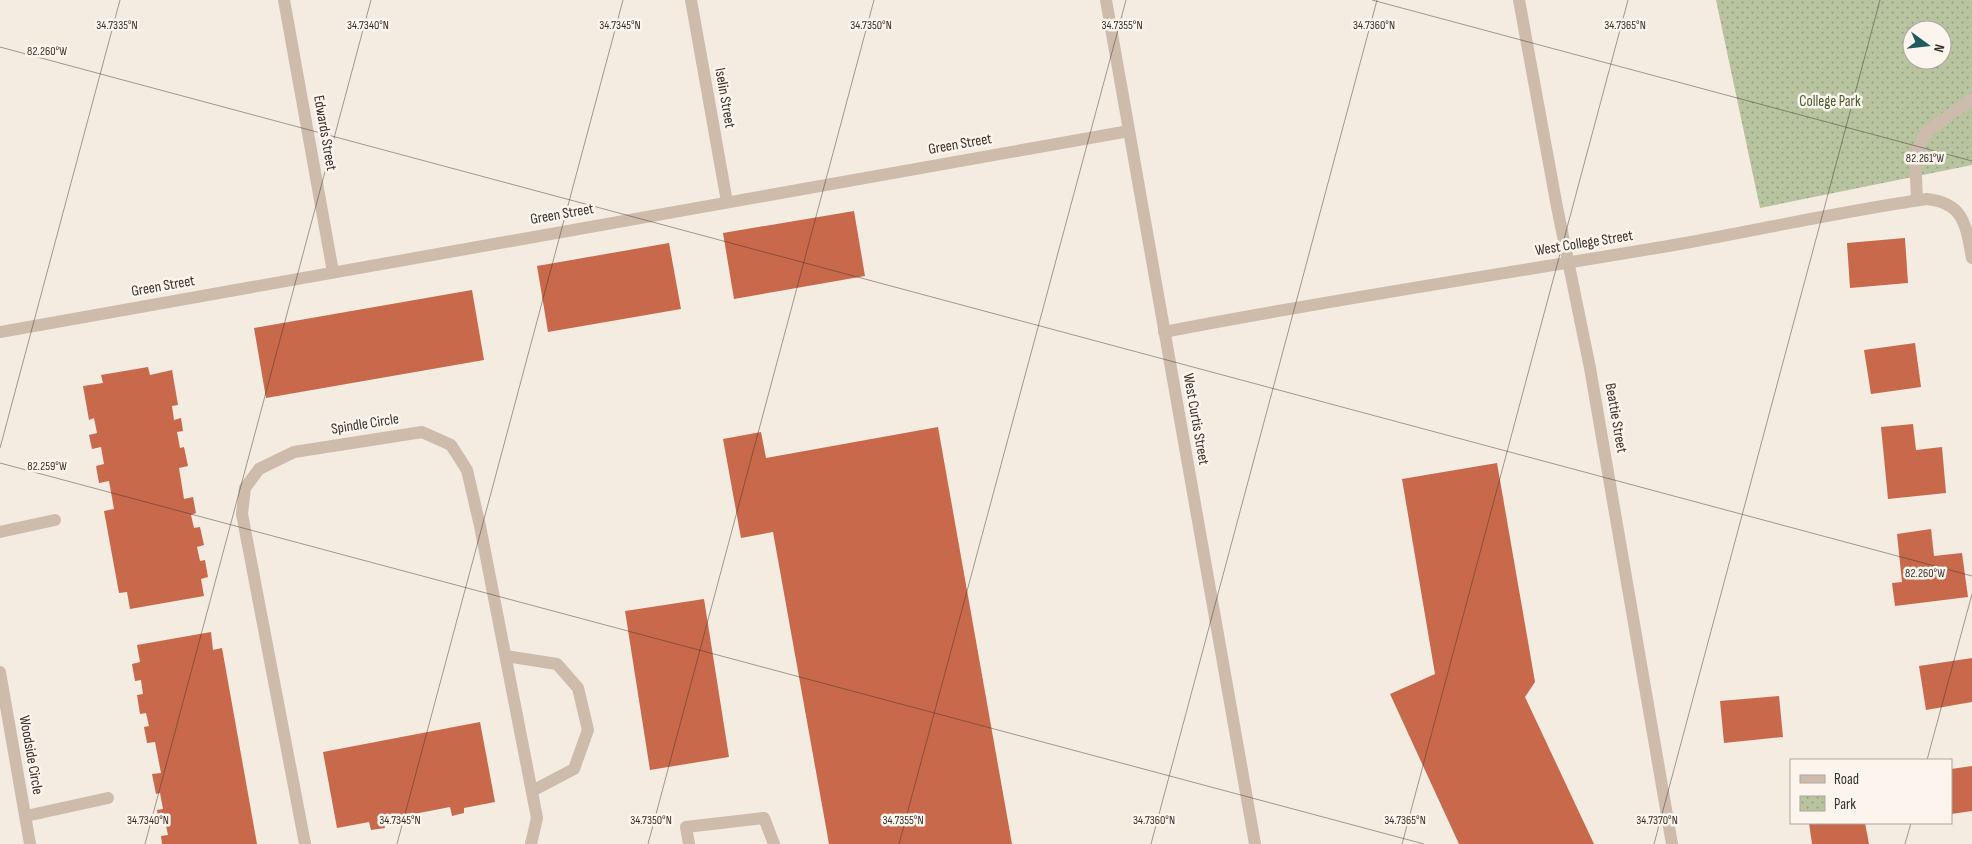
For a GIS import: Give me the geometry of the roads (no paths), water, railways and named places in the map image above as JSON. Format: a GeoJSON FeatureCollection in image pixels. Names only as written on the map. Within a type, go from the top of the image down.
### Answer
{"type":"FeatureCollection","features":[{"type":"Feature","properties":{"kind":"street","name":"Edwards Street"},"geometry":{"type":"LineString","coordinates":[[284,0],[333,272]]}},
{"type":"Feature","properties":{"kind":"street","name":"Iselin Street"},"geometry":{"type":"LineString","coordinates":[[690,0],[727,202]]}},
{"type":"Feature","properties":{"kind":"street","name":"West Curtis Street"},"geometry":{"type":"LineString","coordinates":[[1106,0],[1255,844]]}},
{"type":"Feature","properties":{"kind":"street","name":"Beattie Street"},"geometry":{"type":"LineString","coordinates":[[1519,0],[1557,207],[1581,314],[1618,520],[1672,844]]}},
{"type":"Feature","properties":{"kind":"street"},"geometry":{"type":"LineString","coordinates":[[1917,200],[1916,154],[1926,132],[1972,99]]}},
{"type":"Feature","properties":{"kind":"street","name":"Green Street"},"geometry":{"type":"LineString","coordinates":[[0,332],[1129,130]]}},
{"type":"Feature","properties":{"kind":"street","name":"West College Street"},"geometry":{"type":"LineString","coordinates":[[1164,332],[1312,303],[1569,262],[1917,200],[1940,200],[1951,205],[1962,216],[1972,258]]}},
{"type":"Feature","properties":{"kind":"street","name":"Spindle Circle"},"geometry":{"type":"LineString","coordinates":[[305,844],[242,514],[245,488],[259,469],[294,452],[422,432],[451,445],[466,470],[480,526],[537,818],[531,844]]}},
{"type":"Feature","properties":{"kind":"street"},"geometry":{"type":"LineString","coordinates":[[0,532],[55,520]]}},
{"type":"Feature","properties":{"kind":"street"},"geometry":{"type":"LineString","coordinates":[[506,656],[557,664],[578,688],[588,730],[574,769],[532,791]]}},
{"type":"Feature","properties":{"kind":"street","name":"Woodside Circle"},"geometry":{"type":"LineString","coordinates":[[0,672],[30,844]]}},
{"type":"Feature","properties":{"kind":"street"},"geometry":{"type":"LineString","coordinates":[[26,816],[108,798]]}},
{"type":"Feature","properties":{"kind":"street"},"geometry":{"type":"LineString","coordinates":[[689,844],[686,827],[764,818],[774,844]]}},
{"type":"Feature","properties":{"kind":"park label","name":"College Park"},"geometry":{"type":"Point","coordinates":[1830,101]}}]}
